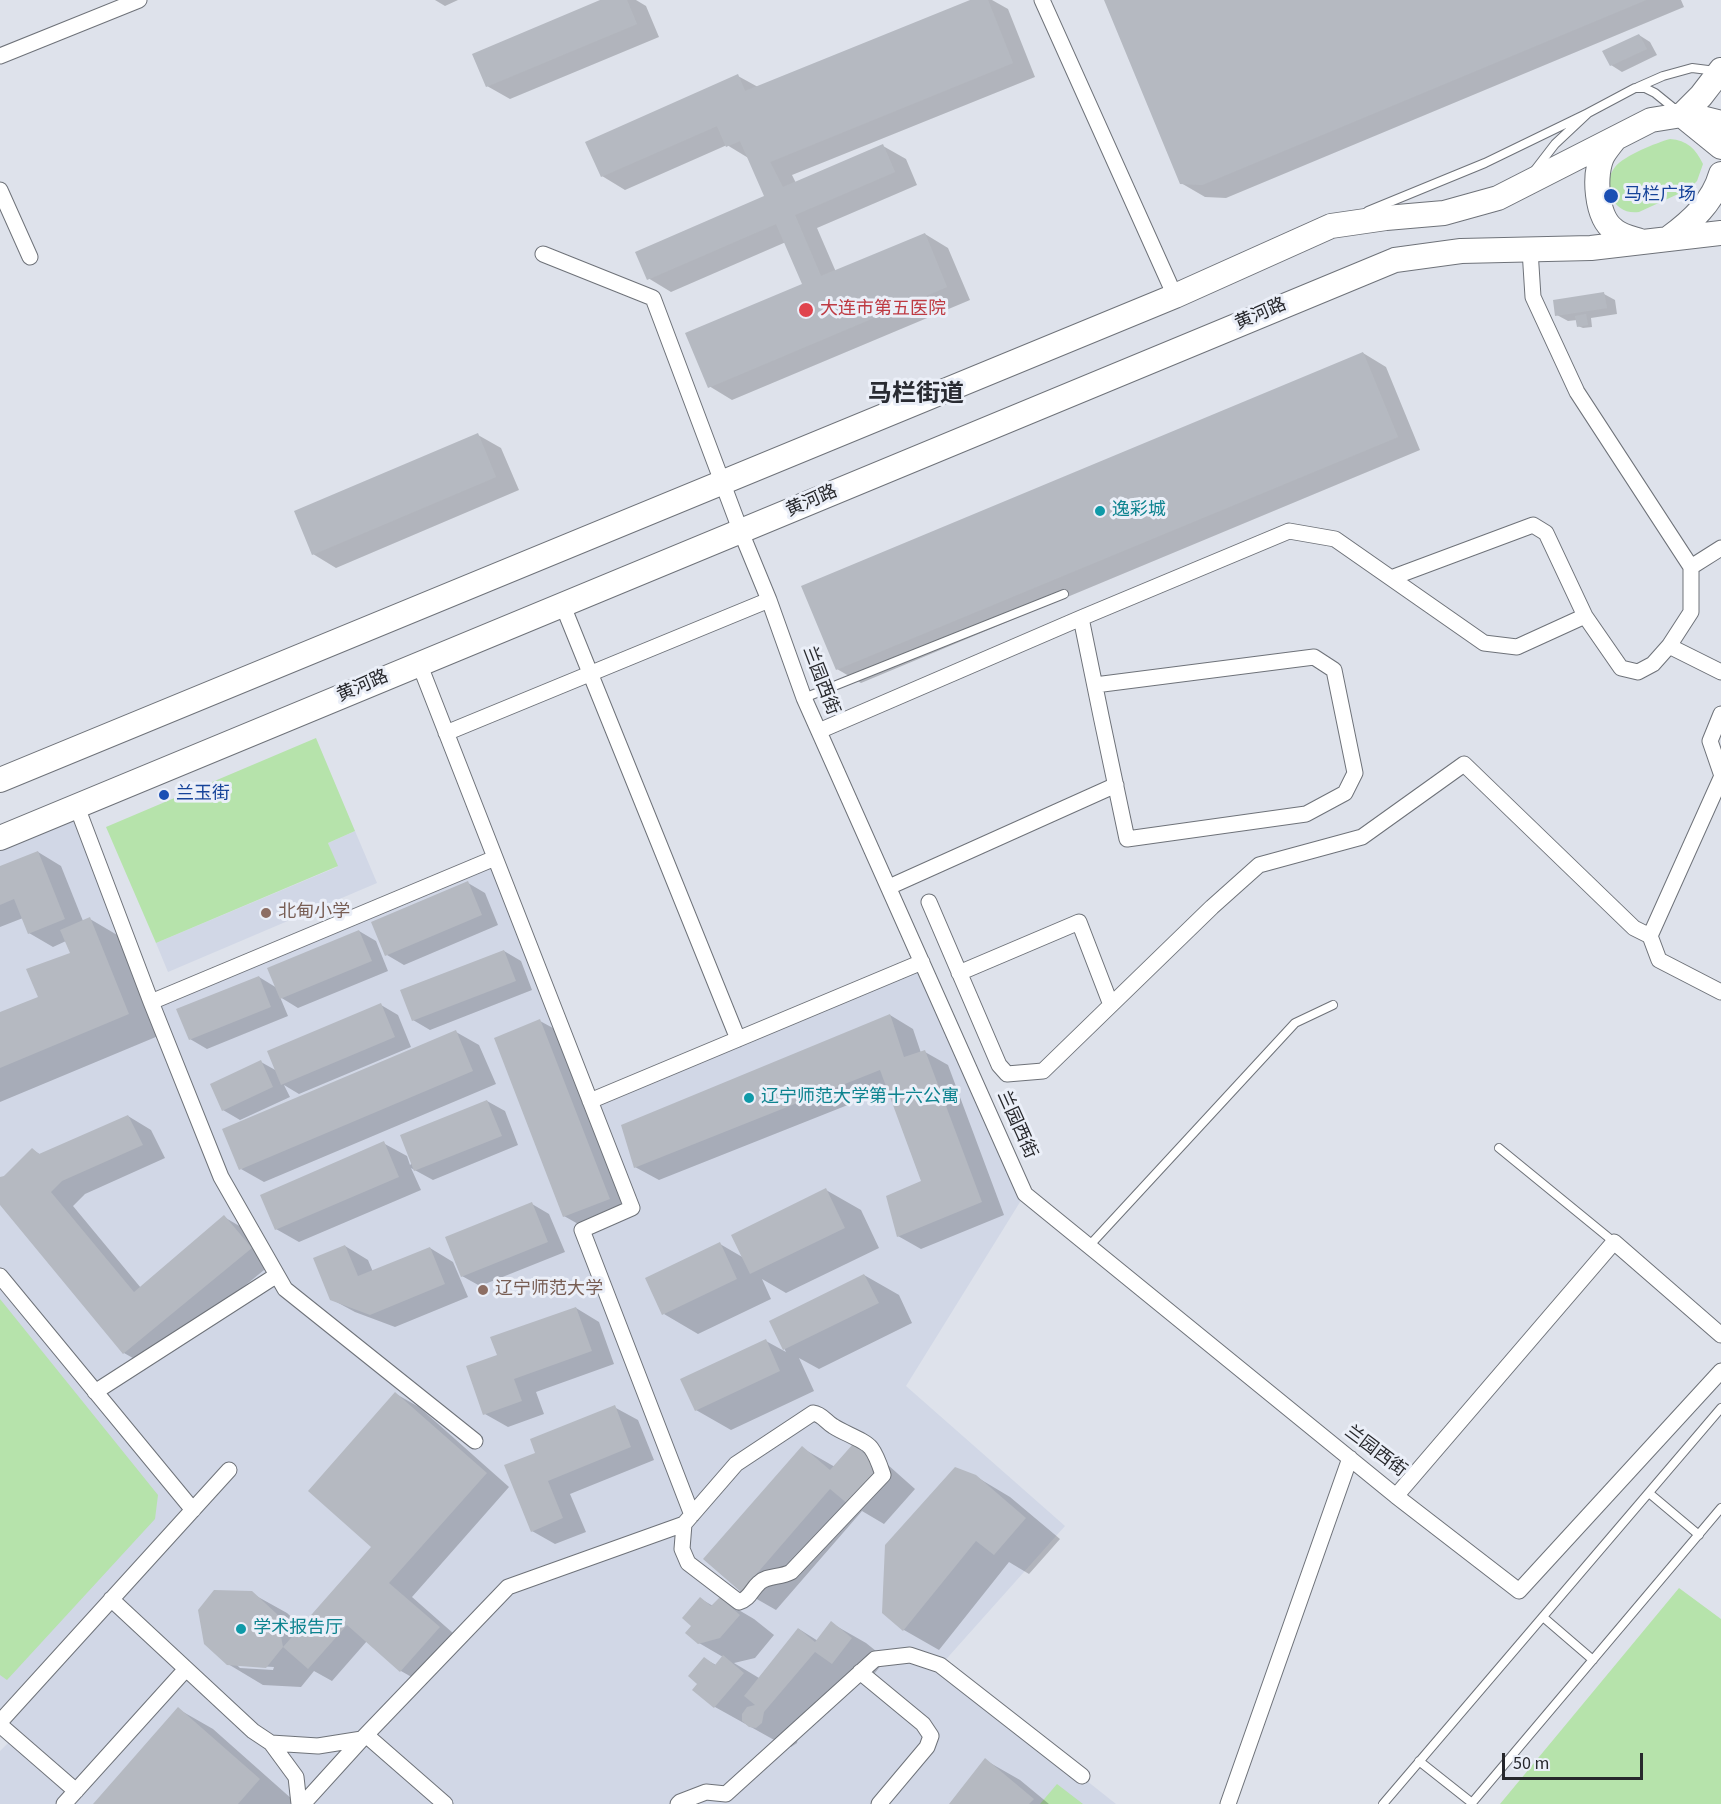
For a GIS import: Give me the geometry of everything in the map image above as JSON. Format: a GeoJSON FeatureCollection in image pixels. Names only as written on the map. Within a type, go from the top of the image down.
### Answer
{"type":"FeatureCollection","features":[{"type":"Feature","properties":{"kind":"main road"},"geometry":{"type":"LineString","coordinates":[[1682,115],[1701,96],[1720,71]]}},
{"type":"Feature","properties":{"kind":"main road"},"geometry":{"type":"LineString","coordinates":[[1682,115],[1721,147]]}},
{"type":"Feature","properties":{"kind":"main road"},"geometry":{"type":"LineString","coordinates":[[0,780],[1175,296],[1331,226],[1444,213],[1498,198],[1651,120],[1682,115],[1721,123]]}},
{"type":"Feature","properties":{"kind":"main road"},"geometry":{"type":"LineString","coordinates":[[1614,140],[1602,156],[1597,173],[1598,199],[1604,219],[1613,230],[1626,237],[1642,241],[1721,233]]}},
{"type":"Feature","properties":{"kind":"main road"},"geometry":{"type":"LineString","coordinates":[[1669,238],[1684,228],[1700,212],[1721,174]]}},
{"type":"Feature","properties":{"kind":"main road","name":"黄河路"},"geometry":{"type":"LineString","coordinates":[[0,838],[1395,260],[1461,251],[1591,248],[1642,241]]}},
{"type":"Feature","properties":{"kind":"street"},"geometry":{"type":"LineString","coordinates":[[0,56],[139,0]]}},
{"type":"Feature","properties":{"kind":"street"},"geometry":{"type":"LineString","coordinates":[[1042,0],[1175,296]]}},
{"type":"Feature","properties":{"kind":"street"},"geometry":{"type":"LineString","coordinates":[[0,190],[30,257]]}},
{"type":"Feature","properties":{"kind":"street"},"geometry":{"type":"LineString","coordinates":[[1391,578],[1533,525],[1546,534],[1585,616],[1621,668],[1638,672],[1653,664],[1669,646],[1691,612],[1691,567],[1577,392],[1533,297],[1530,250]]}},
{"type":"Feature","properties":{"kind":"street","name":"兰园西街"},"geometry":{"type":"LineString","coordinates":[[543,254],[653,298],[769,600],[804,698],[1025,1194],[1396,1496],[1614,1242]]}},
{"type":"Feature","properties":{"kind":"street"},"geometry":{"type":"LineString","coordinates":[[819,731],[1289,531],[1335,539],[1484,643],[1517,647],[1585,616]]}},
{"type":"Feature","properties":{"kind":"street"},"geometry":{"type":"LineString","coordinates":[[1691,567],[1721,548]]}},
{"type":"Feature","properties":{"kind":"street"},"geometry":{"type":"LineString","coordinates":[[446,733],[769,600]]}},
{"type":"Feature","properties":{"kind":"street"},"geometry":{"type":"LineString","coordinates":[[563,606],[738,1039]]}},
{"type":"Feature","properties":{"kind":"street"},"geometry":{"type":"LineString","coordinates":[[1081,618],[1095,686],[1116,785],[1127,839],[1306,814],[1345,793],[1355,773],[1334,670],[1314,657],[1095,686]]}},
{"type":"Feature","properties":{"kind":"street"},"geometry":{"type":"LineString","coordinates":[[1669,646],[1721,672]]}},
{"type":"Feature","properties":{"kind":"street"},"geometry":{"type":"LineString","coordinates":[[301,1804],[508,1587],[688,1520],[736,1464],[813,1413],[818,1414],[845,1434],[870,1446],[878,1459],[883,1475],[791,1572],[760,1582],[746,1600],[739,1602],[688,1563],[682,1549],[688,1520],[582,1230],[632,1208],[419,663]]}},
{"type":"Feature","properties":{"kind":"street"},"geometry":{"type":"LineString","coordinates":[[1650,936],[1721,775],[1710,741],[1721,714]]}},
{"type":"Feature","properties":{"kind":"street"},"geometry":{"type":"LineString","coordinates":[[929,902],[999,1065],[1006,1074],[1044,1071],[1212,907],[1259,865],[1362,837],[1464,764],[1634,928],[1650,936],[1659,960],[1721,992]]}},
{"type":"Feature","properties":{"kind":"street"},"geometry":{"type":"LineString","coordinates":[[889,887],[1116,785]]}},
{"type":"Feature","properties":{"kind":"street"},"geometry":{"type":"LineString","coordinates":[[77,807],[221,1177],[285,1289],[475,1441]]}},
{"type":"Feature","properties":{"kind":"street"},"geometry":{"type":"LineString","coordinates":[[151,1002],[495,858]]}},
{"type":"Feature","properties":{"kind":"street"},"geometry":{"type":"LineString","coordinates":[[959,973],[1079,922],[1111,1005]]}},
{"type":"Feature","properties":{"kind":"street"},"geometry":{"type":"LineString","coordinates":[[590,1101],[922,962]]}},
{"type":"Feature","properties":{"kind":"street"},"geometry":{"type":"LineString","coordinates":[[1614,1242],[1721,1335]]}},
{"type":"Feature","properties":{"kind":"street"},"geometry":{"type":"LineString","coordinates":[[95,1392],[277,1275]]}},
{"type":"Feature","properties":{"kind":"street"},"geometry":{"type":"LineString","coordinates":[[0,1276],[193,1510]]}},
{"type":"Feature","properties":{"kind":"street"},"geometry":{"type":"LineString","coordinates":[[1396,1496],[1519,1591],[1721,1371]]}},
{"type":"Feature","properties":{"kind":"street"},"geometry":{"type":"LineString","coordinates":[[1228,1804],[1350,1458]]}},
{"type":"Feature","properties":{"kind":"street"},"geometry":{"type":"LineString","coordinates":[[76,1791],[0,1724],[229,1470]]}},
{"type":"Feature","properties":{"kind":"street"},"geometry":{"type":"LineString","coordinates":[[111,1599],[253,1731],[271,1743],[296,1777],[301,1804]]}},
{"type":"Feature","properties":{"kind":"street"},"geometry":{"type":"LineString","coordinates":[[678,1804],[706,1792],[726,1794],[875,1659],[910,1655],[940,1665],[1082,1776]]}},
{"type":"Feature","properties":{"kind":"street"},"geometry":{"type":"LineString","coordinates":[[64,1804],[186,1669]]}},
{"type":"Feature","properties":{"kind":"street"},"geometry":{"type":"LineString","coordinates":[[860,1672],[923,1724],[931,1736],[927,1747],[879,1804]]}},
{"type":"Feature","properties":{"kind":"street"},"geometry":{"type":"LineString","coordinates":[[271,1743],[318,1746],[364,1737]]}},
{"type":"Feature","properties":{"kind":"street"},"geometry":{"type":"LineString","coordinates":[[364,1737],[445,1804]]}},
{"type":"Feature","properties":{"kind":"lane"},"geometry":{"type":"LineString","coordinates":[[1331,226],[1485,163],[1663,76],[1692,68],[1720,71]]}},
{"type":"Feature","properties":{"kind":"lane"},"geometry":{"type":"LineString","coordinates":[[1635,88],[1645,88],[1655,93],[1682,115]]}},
{"type":"Feature","properties":{"kind":"lane"},"geometry":{"type":"LineString","coordinates":[[1524,186],[1555,144],[1588,113]]}},
{"type":"Feature","properties":{"kind":"lane"},"geometry":{"type":"LineString","coordinates":[[804,698],[1064,594]]}},
{"type":"Feature","properties":{"kind":"lane"},"geometry":{"type":"LineString","coordinates":[[1089,1246],[1295,1023],[1333,1005]]}},
{"type":"Feature","properties":{"kind":"lane"},"geometry":{"type":"LineString","coordinates":[[1499,1148],[1614,1242]]}},
{"type":"Feature","properties":{"kind":"lane"},"geometry":{"type":"LineString","coordinates":[[1383,1804],[1721,1408]]}},
{"type":"Feature","properties":{"kind":"lane"},"geometry":{"type":"LineString","coordinates":[[1648,1493],[1699,1535]]}},
{"type":"Feature","properties":{"kind":"lane"},"geometry":{"type":"LineString","coordinates":[[1419,1761],[1471,1803],[1721,1508]]}},
{"type":"Feature","properties":{"kind":"lane"},"geometry":{"type":"LineString","coordinates":[[1543,1617],[1593,1660]]}},
{"type":"Feature","properties":{"kind":"shaded area","name":"辽宁师范大学"},"geometry":{"type":"Polygon","coordinates":[[[77,807],[151,1002],[495,858],[590,1100],[922,962],[1025,1194],[906,1386],[1065,1526],[941,1665],[1116,1804],[0,1804],[0,1751],[14,1737],[0,1725],[0,838],[77,807]]]}},
{"type":"Feature","properties":{"kind":"shaded area","name":"北甸小学"},"geometry":{"type":"Polygon","coordinates":[[[355,831],[377,883],[168,972],[156,943],[337,867],[328,843],[355,831]]]}},
{"type":"Feature","properties":{"kind":"green space"},"geometry":{"type":"Polygon","coordinates":[[[1670,139],[1686,143],[1697,154],[1703,164],[1697,181],[1689,189],[1639,212],[1630,212],[1616,205],[1609,191],[1611,175],[1615,167],[1633,154],[1670,139]]]}},
{"type":"Feature","properties":{"kind":"green space"},"geometry":{"type":"Polygon","coordinates":[[[316,738],[355,831],[328,843],[338,866],[156,943],[106,827],[316,738]]]}},
{"type":"Feature","properties":{"kind":"green space"},"geometry":{"type":"Polygon","coordinates":[[[0,1299],[158,1495],[155,1519],[7,1680],[0,1675],[0,1299]]]}},
{"type":"Feature","properties":{"kind":"green space"},"geometry":{"type":"Polygon","coordinates":[[[1679,1588],[1721,1619],[1721,1804],[1500,1804],[1679,1588]]]}},
{"type":"Feature","properties":{"kind":"green space"},"geometry":{"type":"Polygon","coordinates":[[[1057,1784],[1083,1804],[1040,1804],[1057,1784]]]}},
{"type":"Feature","properties":{"kind":"building"},"geometry":{"type":"Polygon","coordinates":[[[600,0],[627,0],[637,24],[486,87],[472,54],[600,0]]]}},
{"type":"Feature","properties":{"kind":"building"},"geometry":{"type":"Polygon","coordinates":[[[970,0],[988,0],[1013,63],[770,162],[783,187],[883,144],[895,172],[795,215],[821,276],[925,233],[947,287],[708,388],[685,333],[802,284],[776,224],[647,280],[635,252],[764,196],[740,141],[726,147],[717,126],[601,177],[585,142],[738,74],[745,91],[970,0]]]}},
{"type":"Feature","properties":{"kind":"building"},"geometry":{"type":"Polygon","coordinates":[[[1104,0],[1646,0],[1202,185],[1180,184],[1104,0]]]}},
{"type":"Feature","properties":{"kind":"building"},"geometry":{"type":"Polygon","coordinates":[[[1639,34],[1647,49],[1610,66],[1602,51],[1639,34]]]}},
{"type":"Feature","properties":{"kind":"building"},"geometry":{"type":"Polygon","coordinates":[[[1604,292],[1607,308],[1555,316],[1553,300],[1604,292]]]}},
{"type":"Feature","properties":{"kind":"building"},"geometry":{"type":"Polygon","coordinates":[[[1586,314],[1588,325],[1577,327],[1575,316],[1586,314]]]}},
{"type":"Feature","properties":{"kind":"building","name":"逸彩城"},"geometry":{"type":"Polygon","coordinates":[[[1363,352],[1398,437],[836,670],[801,586],[1363,352]]]}},
{"type":"Feature","properties":{"kind":"building"},"geometry":{"type":"Polygon","coordinates":[[[478,433],[496,477],[312,555],[294,511],[478,433]]]}},
{"type":"Feature","properties":{"kind":"building"},"geometry":{"type":"Polygon","coordinates":[[[38,851],[65,919],[28,934],[14,899],[0,905],[0,866],[38,851]]]}},
{"type":"Feature","properties":{"kind":"building"},"geometry":{"type":"Polygon","coordinates":[[[468,881],[482,915],[385,956],[371,922],[468,881]]]}},
{"type":"Feature","properties":{"kind":"building"},"geometry":{"type":"Polygon","coordinates":[[[90,917],[129,1014],[0,1068],[0,1012],[38,997],[26,969],[70,953],[60,930],[90,917]]]}},
{"type":"Feature","properties":{"kind":"building"},"geometry":{"type":"Polygon","coordinates":[[[359,930],[372,961],[280,999],[267,968],[359,930]]]}},
{"type":"Feature","properties":{"kind":"building"},"geometry":{"type":"Polygon","coordinates":[[[504,950],[516,981],[412,1021],[400,990],[504,950]]]}},
{"type":"Feature","properties":{"kind":"building"},"geometry":{"type":"Polygon","coordinates":[[[259,976],[271,1007],[189,1040],[176,1009],[259,976]]]}},
{"type":"Feature","properties":{"kind":"building"},"geometry":{"type":"Polygon","coordinates":[[[381,1003],[395,1037],[281,1085],[267,1051],[381,1003]]]}},
{"type":"Feature","properties":{"kind":"building","name":"辽宁师范大学第十六公寓"},"geometry":{"type":"Polygon","coordinates":[[[890,1014],[904,1057],[925,1050],[982,1202],[897,1237],[886,1196],[921,1181],[880,1070],[634,1168],[621,1125],[890,1014]]]}},
{"type":"Feature","properties":{"kind":"building"},"geometry":{"type":"Polygon","coordinates":[[[540,1019],[610,1199],[563,1217],[494,1038],[540,1019]]]}},
{"type":"Feature","properties":{"kind":"building"},"geometry":{"type":"Polygon","coordinates":[[[456,1030],[473,1071],[239,1170],[222,1129],[456,1030]]]}},
{"type":"Feature","properties":{"kind":"building"},"geometry":{"type":"Polygon","coordinates":[[[261,1060],[273,1087],[222,1111],[210,1084],[261,1060]]]}},
{"type":"Feature","properties":{"kind":"building"},"geometry":{"type":"Polygon","coordinates":[[[487,1100],[502,1136],[414,1171],[400,1135],[487,1100]]]}},
{"type":"Feature","properties":{"kind":"building"},"geometry":{"type":"Polygon","coordinates":[[[128,1115],[143,1145],[62,1181],[51,1192],[134,1292],[224,1215],[252,1248],[123,1354],[0,1205],[0,1177],[4,1176],[32,1148],[39,1154],[128,1115]]]}},
{"type":"Feature","properties":{"kind":"building"},"geometry":{"type":"Polygon","coordinates":[[[384,1141],[399,1177],[275,1230],[260,1195],[384,1141]]]}},
{"type":"Feature","properties":{"kind":"building"},"geometry":{"type":"Polygon","coordinates":[[[826,1188],[845,1228],[750,1274],[731,1235],[826,1188]]]}},
{"type":"Feature","properties":{"kind":"building"},"geometry":{"type":"Polygon","coordinates":[[[532,1202],[548,1242],[461,1277],[445,1237],[532,1202]]]}},
{"type":"Feature","properties":{"kind":"building"},"geometry":{"type":"Polygon","coordinates":[[[720,1242],[737,1279],[662,1315],[645,1278],[720,1242]]]}},
{"type":"Feature","properties":{"kind":"building"},"geometry":{"type":"Polygon","coordinates":[[[345,1245],[358,1276],[430,1247],[445,1284],[370,1315],[330,1300],[313,1258],[345,1245]]]}},
{"type":"Feature","properties":{"kind":"building"},"geometry":{"type":"Polygon","coordinates":[[[864,1274],[879,1303],[783,1350],[769,1321],[864,1274]]]}},
{"type":"Feature","properties":{"kind":"building"},"geometry":{"type":"Polygon","coordinates":[[[576,1307],[592,1351],[514,1379],[522,1401],[483,1415],[466,1366],[497,1355],[490,1337],[576,1307]]]}},
{"type":"Feature","properties":{"kind":"building"},"geometry":{"type":"Polygon","coordinates":[[[766,1339],[780,1371],[695,1411],[680,1379],[766,1339]]]}},
{"type":"Feature","properties":{"kind":"building"},"geometry":{"type":"Polygon","coordinates":[[[395,1392],[487,1473],[389,1583],[440,1627],[400,1672],[347,1625],[308,1669],[283,1647],[371,1547],[308,1491],[395,1392]]]}},
{"type":"Feature","properties":{"kind":"building"},"geometry":{"type":"Polygon","coordinates":[[[615,1405],[631,1447],[548,1481],[563,1518],[531,1532],[504,1465],[535,1453],[530,1439],[615,1405]]]}},
{"type":"Feature","properties":{"kind":"building"},"geometry":{"type":"Polygon","coordinates":[[[853,1444],[881,1468],[849,1505],[830,1489],[741,1592],[703,1559],[802,1446],[830,1470],[853,1444]]]}},
{"type":"Feature","properties":{"kind":"building"},"geometry":{"type":"Polygon","coordinates":[[[955,1467],[976,1475],[1026,1518],[994,1555],[976,1541],[903,1631],[882,1613],[885,1545],[955,1467]]]}},
{"type":"Feature","properties":{"kind":"building","name":"学术报告厅"},"geometry":{"type":"Polygon","coordinates":[[[214,1590],[252,1591],[277,1614],[283,1647],[266,1668],[227,1665],[204,1644],[198,1610],[214,1590]]]}},
{"type":"Feature","properties":{"kind":"building"},"geometry":{"type":"Polygon","coordinates":[[[700,1597],[711,1606],[720,1597],[740,1615],[720,1638],[698,1644],[685,1633],[691,1626],[682,1618],[700,1597]]]}},
{"type":"Feature","properties":{"kind":"building"},"geometry":{"type":"Polygon","coordinates":[[[831,1621],[852,1638],[832,1664],[815,1652],[764,1712],[762,1723],[756,1728],[749,1727],[742,1721],[742,1714],[747,1707],[755,1705],[744,1696],[798,1628],[815,1642],[831,1621]]]}},
{"type":"Feature","properties":{"kind":"building"},"geometry":{"type":"Polygon","coordinates":[[[723,1655],[744,1673],[714,1708],[692,1690],[697,1684],[688,1676],[704,1657],[715,1665],[723,1655]]]}},
{"type":"Feature","properties":{"kind":"building"},"geometry":{"type":"Polygon","coordinates":[[[178,1707],[260,1779],[238,1804],[93,1804],[178,1707]]]}},
{"type":"Feature","properties":{"kind":"building"},"geometry":{"type":"Polygon","coordinates":[[[985,1758],[1034,1799],[1029,1804],[949,1804],[985,1758]]]}},
{"type":"Feature","properties":{"kind":"place","name":"马栏广场"},"geometry":{"type":"Point","coordinates":[1611,196]}},
{"type":"Feature","properties":{"kind":"place","name":"大连市第五医院"},"geometry":{"type":"Point","coordinates":[806,310]}},
{"type":"Feature","properties":{"kind":"place","name":"逸彩城"},"geometry":{"type":"Point","coordinates":[1100,511]}},
{"type":"Feature","properties":{"kind":"place","name":"兰玉街"},"geometry":{"type":"Point","coordinates":[164,795]}},
{"type":"Feature","properties":{"kind":"place","name":"北甸小学"},"geometry":{"type":"Point","coordinates":[266,913]}},
{"type":"Feature","properties":{"kind":"place","name":"辽宁师范大学第十六公寓"},"geometry":{"type":"Point","coordinates":[749,1098]}},
{"type":"Feature","properties":{"kind":"place","name":"辽宁师范大学"},"geometry":{"type":"Point","coordinates":[483,1290]}},
{"type":"Feature","properties":{"kind":"place","name":"学术报告厅"},"geometry":{"type":"Point","coordinates":[241,1629]}},
{"type":"Feature","properties":{"kind":"district","name":"马栏街道"},"geometry":{"type":"Point","coordinates":[916,396]}}]}
